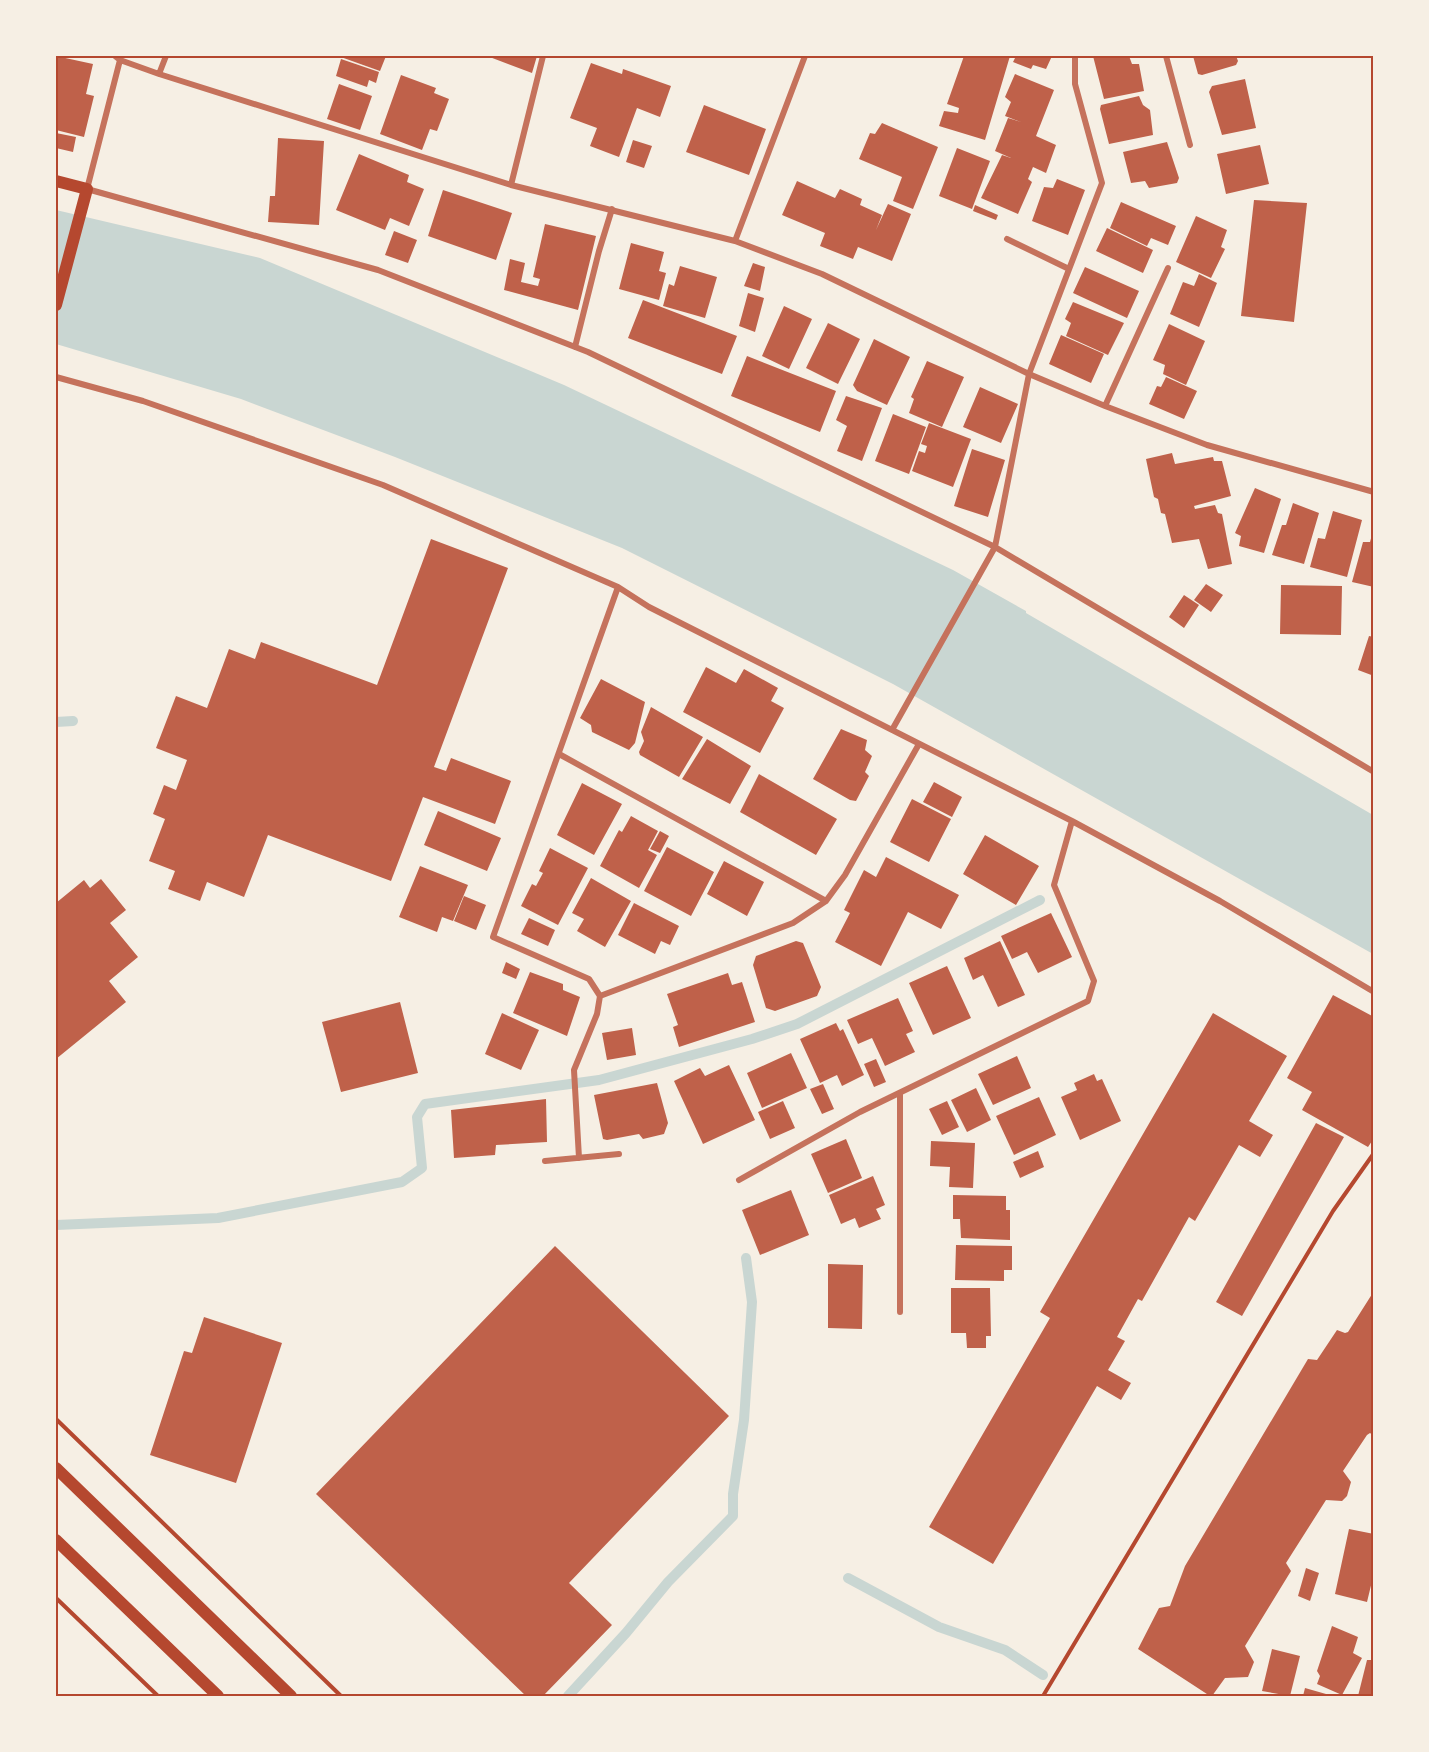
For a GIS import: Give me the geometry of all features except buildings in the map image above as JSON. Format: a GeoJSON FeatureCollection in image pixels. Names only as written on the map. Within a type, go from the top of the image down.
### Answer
{"type":"FeatureCollection","features":[{"type":"Feature","properties":{"kind":"main road"},"geometry":{"type":"LineString","coordinates":[[56,181],[87,189],[56,305]]}},
{"type":"Feature","properties":{"kind":"main road"},"geometry":{"type":"LineString","coordinates":[[56,1468],[291,1696]]}},
{"type":"Feature","properties":{"kind":"main road"},"geometry":{"type":"LineString","coordinates":[[56,1540],[218,1696]]}},
{"type":"Feature","properties":{"kind":"street"},"geometry":{"type":"LineString","coordinates":[[159,74],[166,56]]}},
{"type":"Feature","properties":{"kind":"street"},"geometry":{"type":"LineString","coordinates":[[511,185],[543,56]]}},
{"type":"Feature","properties":{"kind":"street"},"geometry":{"type":"LineString","coordinates":[[735,241],[805,56]]}},
{"type":"Feature","properties":{"kind":"street"},"geometry":{"type":"LineString","coordinates":[[892,730],[995,547],[1029,374],[1102,183],[1075,84],[1075,56]]}},
{"type":"Feature","properties":{"kind":"street"},"geometry":{"type":"LineString","coordinates":[[1166,56],[1190,145]]}},
{"type":"Feature","properties":{"kind":"street"},"geometry":{"type":"LineString","coordinates":[[1374,492],[1207,445],[1105,406],[1029,374],[822,274],[735,241],[511,185],[159,74],[118,58],[87,189],[378,270],[575,347],[995,547],[1374,772]]}},
{"type":"Feature","properties":{"kind":"street"},"geometry":{"type":"LineString","coordinates":[[575,347],[612,209]]}},
{"type":"Feature","properties":{"kind":"street"},"geometry":{"type":"LineString","coordinates":[[1007,239],[1069,269]]}},
{"type":"Feature","properties":{"kind":"street"},"geometry":{"type":"LineString","coordinates":[[1105,406],[1168,268]]}},
{"type":"Feature","properties":{"kind":"street"},"geometry":{"type":"LineString","coordinates":[[56,377],[143,401],[383,485],[618,587],[649,607],[1072,821],[1220,901],[1374,992]]}},
{"type":"Feature","properties":{"kind":"street"},"geometry":{"type":"LineString","coordinates":[[579,1158],[574,1070],[597,1014],[600,996],[589,979],[493,937],[618,587]]}},
{"type":"Feature","properties":{"kind":"street"},"geometry":{"type":"LineString","coordinates":[[600,996],[793,923],[826,901],[845,875],[919,744]]}},
{"type":"Feature","properties":{"kind":"street"},"geometry":{"type":"LineString","coordinates":[[559,754],[826,901]]}},
{"type":"Feature","properties":{"kind":"street"},"geometry":{"type":"LineString","coordinates":[[739,1180],[860,1112],[1088,1001],[1094,981],[1054,885],[1072,821]]}},
{"type":"Feature","properties":{"kind":"street"},"geometry":{"type":"LineString","coordinates":[[900,1093],[900,1312]]}},
{"type":"Feature","properties":{"kind":"street"},"geometry":{"type":"LineString","coordinates":[[545,1161],[619,1154]]}},
{"type":"Feature","properties":{"kind":"path"},"geometry":{"type":"LineString","coordinates":[[1043,1696],[1333,1211],[1374,1153]]}},
{"type":"Feature","properties":{"kind":"path"},"geometry":{"type":"LineString","coordinates":[[56,1419],[341,1696]]}},
{"type":"Feature","properties":{"kind":"path"},"geometry":{"type":"LineString","coordinates":[[56,1598],[158,1696]]}},
{"type":"Feature","properties":{"kind":"shaded area"},"geometry":{"type":"Polygon","coordinates":[[[56,210],[260,258],[564,385],[953,570],[1026,611],[1373,815],[1373,954],[893,684],[622,548],[395,457],[241,399],[56,344],[56,210]]]}},
{"type":"Feature","properties":{"kind":"waterway"},"geometry":{"type":"LineString","coordinates":[[56,722],[73,721]]}},
{"type":"Feature","properties":{"kind":"waterway"},"geometry":{"type":"LineString","coordinates":[[56,1225],[218,1218],[402,1182],[422,1168],[417,1117],[425,1104],[599,1080],[752,1039],[797,1024],[1040,900]]}},
{"type":"Feature","properties":{"kind":"waterway"},"geometry":{"type":"LineString","coordinates":[[568,1696],[626,1633],[668,1582],[733,1516],[733,1494],[744,1420],[752,1302],[746,1258]]}},
{"type":"Feature","properties":{"kind":"waterway"},"geometry":{"type":"LineString","coordinates":[[848,1578],[939,1627],[1005,1650],[1043,1675]]}}]}
